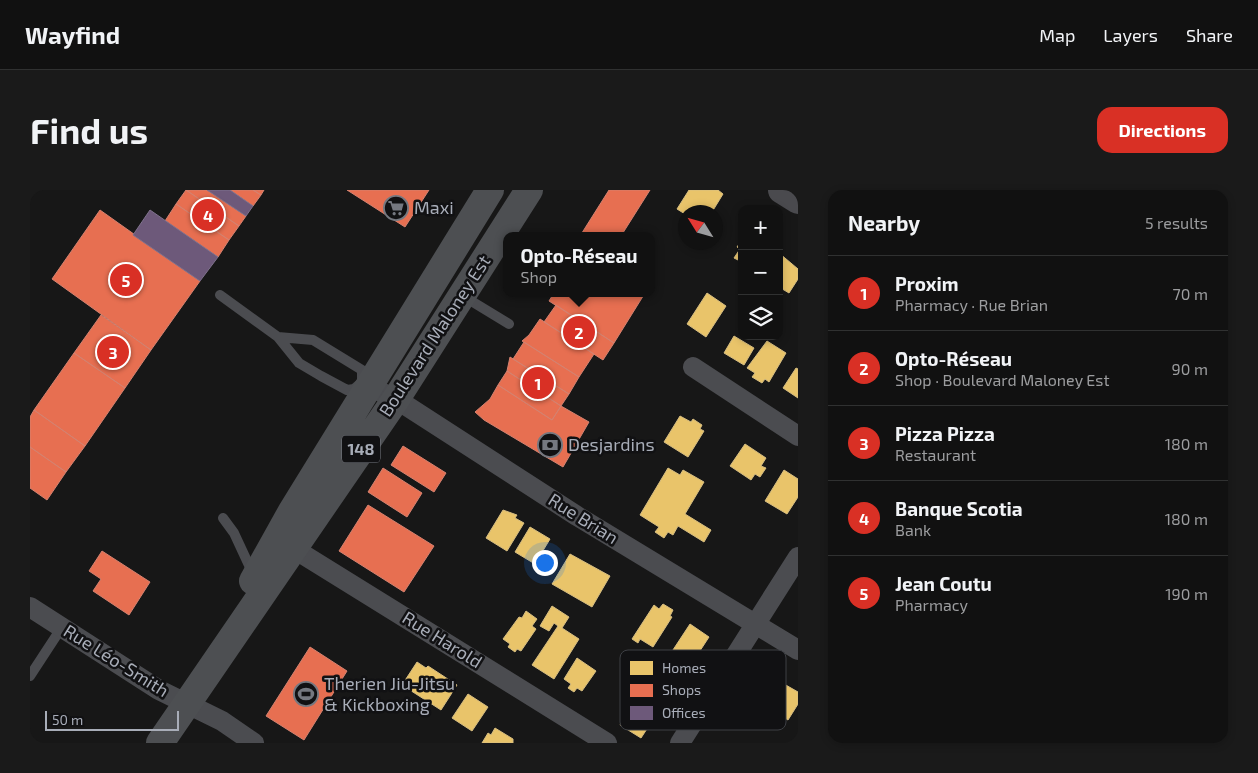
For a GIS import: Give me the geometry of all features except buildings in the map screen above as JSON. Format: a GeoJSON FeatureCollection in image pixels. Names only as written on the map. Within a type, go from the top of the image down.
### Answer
{"type":"FeatureCollection","features":[{"type":"Feature","properties":{"kind":"main road","name":"Boulevard Maloney Est"},"geometry":{"type":"LineString","coordinates":[[160,743],[286,543],[366,384],[490,190]]}},
{"type":"Feature","properties":{"kind":"main road","name":"Boulevard Maloney Est"},"geometry":{"type":"LineString","coordinates":[[186,703],[255,578],[286,543],[396,399],[529,190]]}},
{"type":"Feature","properties":{"kind":"street"},"geometry":{"type":"LineString","coordinates":[[782,190],[798,200]]}},
{"type":"Feature","properties":{"kind":"street"},"geometry":{"type":"LineString","coordinates":[[693,367],[798,436]]}},
{"type":"Feature","properties":{"kind":"street","name":"Rue Brian"},"geometry":{"type":"LineString","coordinates":[[366,384],[396,399],[577,516],[798,650]]}},
{"type":"Feature","properties":{"kind":"street","name":"Rue Harold"},"geometry":{"type":"LineString","coordinates":[[286,543],[607,743]]}},
{"type":"Feature","properties":{"kind":"street"},"geometry":{"type":"LineString","coordinates":[[739,650],[798,557]]}},
{"type":"Feature","properties":{"kind":"street","name":"Rue Léo-Smith"},"geometry":{"type":"LineString","coordinates":[[30,607],[160,690],[222,721],[254,743]]}},
{"type":"Feature","properties":{"kind":"street"},"geometry":{"type":"LineString","coordinates":[[680,743],[688,730]]}},
{"type":"Feature","properties":{"kind":"lane"},"geometry":{"type":"LineString","coordinates":[[220,295],[278,337],[299,363],[347,390],[366,384],[362,370],[313,340],[278,337]]}},
{"type":"Feature","properties":{"kind":"lane"},"geometry":{"type":"LineString","coordinates":[[462,296],[509,324]]}},
{"type":"Feature","properties":{"kind":"lane"},"geometry":{"type":"LineString","coordinates":[[223,518],[234,533],[255,578]]}},
{"type":"Feature","properties":{"kind":"lane"},"geometry":{"type":"LineString","coordinates":[[30,676],[62,627]]}},
{"type":"Feature","properties":{"kind":"place","name":"Maxi"},"geometry":{"type":"Point","coordinates":[396,208]}},
{"type":"Feature","properties":{"kind":"place","name":"Banque Scotia"},"geometry":{"type":"Point","coordinates":[208,215]}},
{"type":"Feature","properties":{"kind":"place","name":"Jean Coutu"},"geometry":{"type":"Point","coordinates":[126,280]}},
{"type":"Feature","properties":{"kind":"place","name":"Opto-Réseau"},"geometry":{"type":"Point","coordinates":[579,332]}},
{"type":"Feature","properties":{"kind":"place","name":"Pizza Pizza"},"geometry":{"type":"Point","coordinates":[113,352]}},
{"type":"Feature","properties":{"kind":"place","name":"Proxim"},"geometry":{"type":"Point","coordinates":[538,383]}},
{"type":"Feature","properties":{"kind":"place","name":"Desjardins"},"geometry":{"type":"Point","coordinates":[550,445]}},
{"type":"Feature","properties":{"kind":"place","name":"Therien Jiu-Jitsu & Kickboxing"},"geometry":{"type":"Point","coordinates":[306,694]}}]}
